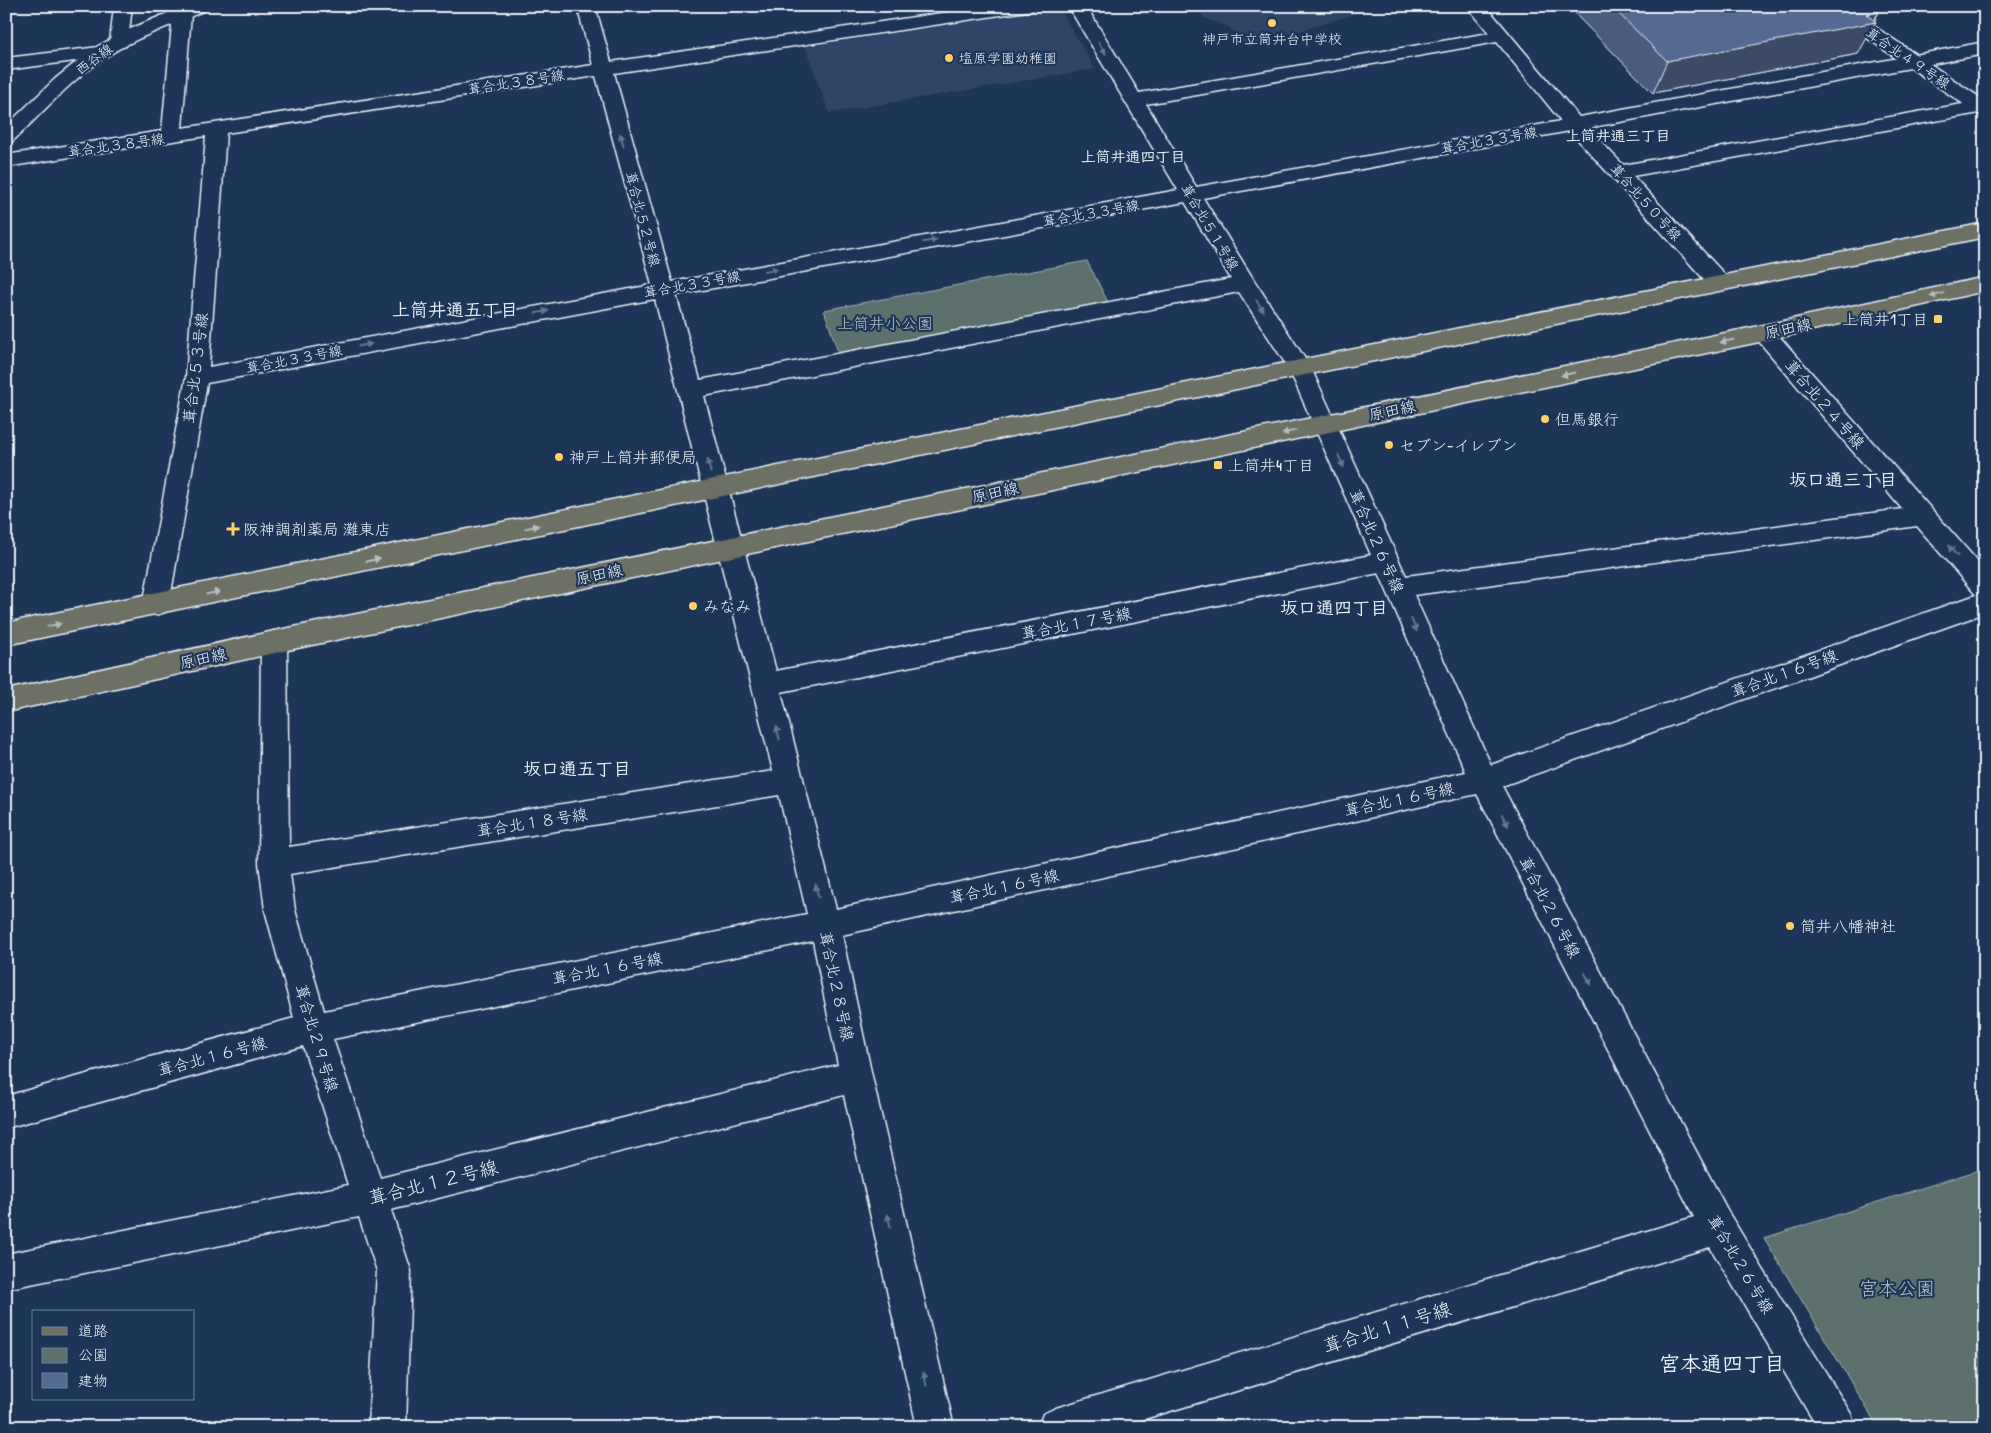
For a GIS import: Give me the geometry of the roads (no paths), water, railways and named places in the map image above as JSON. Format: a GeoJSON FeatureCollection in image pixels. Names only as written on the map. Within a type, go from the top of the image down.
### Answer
{"type":"FeatureCollection","features":[{"type":"Feature","properties":{"kind":"main road"},"geometry":{"type":"LineString","coordinates":[[6,634],[156,605],[1719,282],[1985,230]]}},
{"type":"Feature","properties":{"kind":"main road","name":"原田線"},"geometry":{"type":"LineString","coordinates":[[6,701],[274,642],[1764,333],[1985,284]]}},
{"type":"Feature","properties":{"kind":"street"},"geometry":{"type":"LineString","coordinates":[[119,42],[123,6]]}},
{"type":"Feature","properties":{"kind":"street","name":"葺合北５２号線"},"geometry":{"type":"LineString","coordinates":[[586,6],[691,390],[730,547]]}},
{"type":"Feature","properties":{"kind":"street","name":"葺合北３８号線"},"geometry":{"type":"LineString","coordinates":[[6,161],[1027,6]]}},
{"type":"Feature","properties":{"kind":"street","name":"葺合北５１号線"},"geometry":{"type":"LineString","coordinates":[[1077,6],[1190,195],[1300,368]]}},
{"type":"Feature","properties":{"kind":"street","name":"葺合北５０号線"},"geometry":{"type":"LineString","coordinates":[[1476,6],[1575,125],[1719,282]]}},
{"type":"Feature","properties":{"kind":"street","name":"葺合北４９号線"},"geometry":{"type":"LineString","coordinates":[[1832,6],[1982,108]]}},
{"type":"Feature","properties":{"kind":"street"},"geometry":{"type":"LineString","coordinates":[[171,137],[191,10]]}},
{"type":"Feature","properties":{"kind":"street","name":"西谷線"},"geometry":{"type":"LineString","coordinates":[[6,136],[82,66],[99,54],[119,42],[191,10]]}},
{"type":"Feature","properties":{"kind":"street"},"geometry":{"type":"LineString","coordinates":[[1134,100],[1502,36]]}},
{"type":"Feature","properties":{"kind":"street","name":"葺合北３３号線"},"geometry":{"type":"LineString","coordinates":[[197,377],[662,289],[1575,125],[1985,48]]}},
{"type":"Feature","properties":{"kind":"street"},"geometry":{"type":"LineString","coordinates":[[6,64],[99,54]]}},
{"type":"Feature","properties":{"kind":"street"},"geometry":{"type":"LineString","coordinates":[[1618,172],[1982,108]]}},
{"type":"Feature","properties":{"kind":"street","name":"葺合北５３号線"},"geometry":{"type":"LineString","coordinates":[[156,605],[197,377],[216,130]]}},
{"type":"Feature","properties":{"kind":"street"},"geometry":{"type":"LineString","coordinates":[[691,390],[1245,284]]}},
{"type":"Feature","properties":{"kind":"street","name":"葺合北２４号線"},"geometry":{"type":"LineString","coordinates":[[1764,333],[1985,588]]}},
{"type":"Feature","properties":{"kind":"street","name":"葺合北２６号線"},"geometry":{"type":"LineString","coordinates":[[1300,368],[1484,780],[1718,1227],[1838,1427]]}},
{"type":"Feature","properties":{"kind":"street","name":"葺合北１７号線"},"geometry":{"type":"LineString","coordinates":[[766,684],[1392,574],[1922,516]]}},
{"type":"Feature","properties":{"kind":"street","name":"葺合北２８号線"},"geometry":{"type":"LineString","coordinates":[[730,547],[766,684],[825,925],[856,1076],[936,1427]]}},
{"type":"Feature","properties":{"kind":"street","name":"葺合北１６号線"},"geometry":{"type":"LineString","coordinates":[[6,1112],[313,1028],[825,925],[1484,780],[1985,602]]}},
{"type":"Feature","properties":{"kind":"street","name":"葺合北２９号線"},"geometry":{"type":"LineString","coordinates":[[274,642],[274,864],[280,910],[313,1028],[394,1271],[387,1427]]}},
{"type":"Feature","properties":{"kind":"street","name":"葺合北１８号線"},"geometry":{"type":"LineString","coordinates":[[274,864],[790,781]]}},
{"type":"Feature","properties":{"kind":"street","name":"葺合北１２号線"},"geometry":{"type":"LineString","coordinates":[[6,1272],[369,1198],[856,1076]]}},
{"type":"Feature","properties":{"kind":"street","name":"葺合北１１号線"},"geometry":{"type":"LineString","coordinates":[[1056,1427],[1718,1227]]}},
{"type":"Feature","properties":{"kind":"place","name":"神戸市立筒井台中学校"},"geometry":{"type":"Point","coordinates":[1272,23]}},
{"type":"Feature","properties":{"kind":"place","name":"塩原学園幼稚園"},"geometry":{"type":"Point","coordinates":[949,58]}},
{"type":"Feature","properties":{"kind":"place","name":"上筒井1丁目"},"geometry":{"type":"Point","coordinates":[1938,319]}},
{"type":"Feature","properties":{"kind":"place","name":"但馬銀行"},"geometry":{"type":"Point","coordinates":[1545,419]}},
{"type":"Feature","properties":{"kind":"place","name":"セブン-イレブン"},"geometry":{"type":"Point","coordinates":[1389,445]}},
{"type":"Feature","properties":{"kind":"place","name":"神戸上筒井郵便局"},"geometry":{"type":"Point","coordinates":[559,457]}},
{"type":"Feature","properties":{"kind":"place","name":"上筒井4丁目"},"geometry":{"type":"Point","coordinates":[1218,465]}},
{"type":"Feature","properties":{"kind":"place","name":"阪神調剤薬局 灘東店"},"geometry":{"type":"Point","coordinates":[233,529]}},
{"type":"Feature","properties":{"kind":"place","name":"みなみ"},"geometry":{"type":"Point","coordinates":[693,606]}},
{"type":"Feature","properties":{"kind":"place","name":"筒井八幡神社"},"geometry":{"type":"Point","coordinates":[1790,926]}},
{"type":"Feature","properties":{"kind":"district","name":"上筒井通三丁目"},"geometry":{"type":"Point","coordinates":[1618,136]}},
{"type":"Feature","properties":{"kind":"district","name":"上筒井通四丁目"},"geometry":{"type":"Point","coordinates":[1133,157]}},
{"type":"Feature","properties":{"kind":"district","name":"上筒井通五丁目"},"geometry":{"type":"Point","coordinates":[455,310]}},
{"type":"Feature","properties":{"kind":"district","name":"坂口通三丁目"},"geometry":{"type":"Point","coordinates":[1843,480]}},
{"type":"Feature","properties":{"kind":"district","name":"坂口通四丁目"},"geometry":{"type":"Point","coordinates":[1334,608]}},
{"type":"Feature","properties":{"kind":"district","name":"坂口通五丁目"},"geometry":{"type":"Point","coordinates":[577,769]}},
{"type":"Feature","properties":{"kind":"district","name":"宮本通四丁目"},"geometry":{"type":"Point","coordinates":[1722,1364]}},
{"type":"Feature","properties":{"kind":"park label","name":"上筒井小公園"},"geometry":{"type":"Point","coordinates":[885,323]}},
{"type":"Feature","properties":{"kind":"park label","name":"宮本公園"},"geometry":{"type":"Point","coordinates":[1897,1288]}}]}
